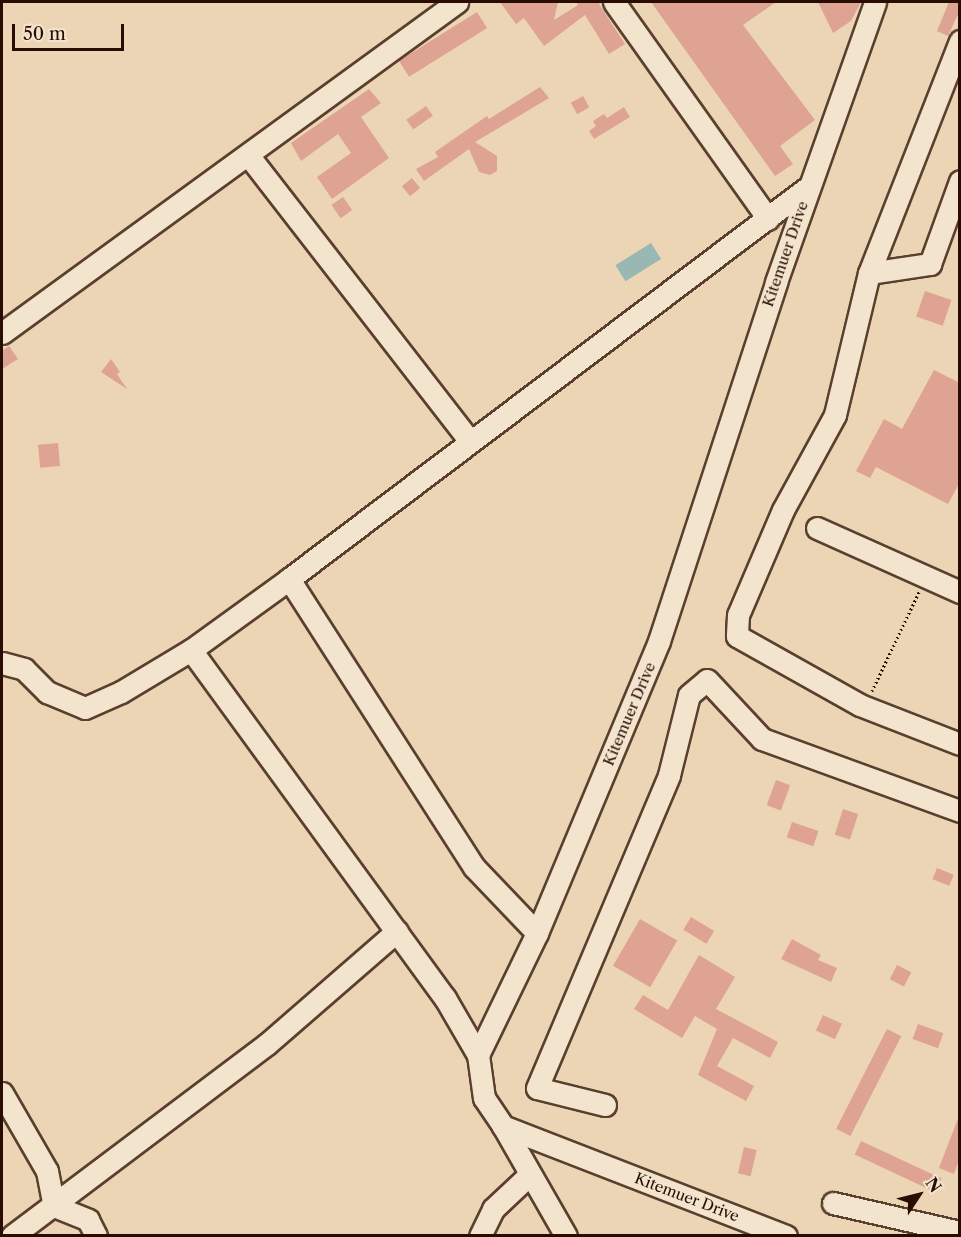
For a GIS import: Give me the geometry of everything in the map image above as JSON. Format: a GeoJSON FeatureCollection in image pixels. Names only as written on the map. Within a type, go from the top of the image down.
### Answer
{"type":"FeatureCollection","features":[{"type":"Feature","properties":{"kind":"street"},"geometry":{"type":"LineString","coordinates":[[2,333],[457,2]]}},
{"type":"Feature","properties":{"kind":"street"},"geometry":{"type":"LineString","coordinates":[[614,2],[768,219]]}},
{"type":"Feature","properties":{"kind":"street","name":"Kitemuer Drive"},"geometry":{"type":"LineString","coordinates":[[478,1055],[537,933],[659,641],[808,188],[875,2]]}},
{"type":"Feature","properties":{"kind":"street"},"geometry":{"type":"LineString","coordinates":[[960,40],[868,273],[835,416],[783,510],[738,615],[737,636],[865,707],[960,744]]}},
{"type":"Feature","properties":{"kind":"street"},"geometry":{"type":"LineString","coordinates":[[248,155],[469,440]]}},
{"type":"Feature","properties":{"kind":"street"},"geometry":{"type":"LineString","coordinates":[[868,273],[930,264],[960,181]]}},
{"type":"Feature","properties":{"kind":"street"},"geometry":{"type":"LineString","coordinates":[[2,663],[24,669],[46,692],[88,709],[191,650],[289,579],[469,440],[808,188]]}},
{"type":"Feature","properties":{"kind":"street"},"geometry":{"type":"LineString","coordinates":[[817,528],[960,592]]}},
{"type":"Feature","properties":{"kind":"street"},"geometry":{"type":"LineString","coordinates":[[289,579],[474,867],[537,933]]}},
{"type":"Feature","properties":{"kind":"street"},"geometry":{"type":"LineString","coordinates":[[191,650],[445,998],[478,1055],[484,1098],[503,1126],[528,1176],[566,1236]]}},
{"type":"Feature","properties":{"kind":"street"},"geometry":{"type":"LineString","coordinates":[[605,1105],[537,1088],[669,775],[689,694],[707,680],[762,739],[960,811]]}},
{"type":"Feature","properties":{"kind":"street"},"geometry":{"type":"LineString","coordinates":[[12,1236],[267,1044],[397,931]]}},
{"type":"Feature","properties":{"kind":"street"},"geometry":{"type":"LineString","coordinates":[[2,1093],[47,1171],[54,1206]]}},
{"type":"Feature","properties":{"kind":"street","name":"Kitemuer Drive"},"geometry":{"type":"LineString","coordinates":[[503,1126],[786,1236]]}},
{"type":"Feature","properties":{"kind":"street"},"geometry":{"type":"LineString","coordinates":[[480,1236],[493,1209],[528,1176]]}},
{"type":"Feature","properties":{"kind":"street"},"geometry":{"type":"LineString","coordinates":[[833,1203],[958,1226]]}},
{"type":"Feature","properties":{"kind":"street"},"geometry":{"type":"LineString","coordinates":[[54,1206],[88,1220],[96,1236]]}},
{"type":"Feature","properties":{"kind":"path"},"geometry":{"type":"LineString","coordinates":[[865,707],[925,577]]}},
{"type":"Feature","properties":{"kind":"water"},"geometry":{"type":"Polygon","coordinates":[[[651,243],[661,259],[625,281],[615,265],[651,243]]]}},
{"type":"Feature","properties":{"kind":"building"},"geometry":{"type":"Polygon","coordinates":[[[500,2],[558,2],[554,20],[578,5],[576,2],[602,2],[599,4],[625,44],[609,54],[585,15],[544,46],[524,18],[516,24],[500,2]]]}},
{"type":"Feature","properties":{"kind":"building"},"geometry":{"type":"Polygon","coordinates":[[[651,2],[776,2],[743,25],[815,120],[780,146],[793,164],[775,176],[651,2]]]}},
{"type":"Feature","properties":{"kind":"building"},"geometry":{"type":"Polygon","coordinates":[[[818,2],[861,2],[851,21],[833,33],[818,2]]]}},
{"type":"Feature","properties":{"kind":"building"},"geometry":{"type":"Polygon","coordinates":[[[949,2],[960,2],[960,10],[948,36],[937,31],[949,2]]]}},
{"type":"Feature","properties":{"kind":"building"},"geometry":{"type":"Polygon","coordinates":[[[477,12],[487,28],[409,77],[399,61],[477,12]]]}},
{"type":"Feature","properties":{"kind":"building"},"geometry":{"type":"Polygon","coordinates":[[[540,87],[549,98],[475,142],[497,156],[497,171],[490,175],[479,172],[469,149],[424,181],[416,169],[438,157],[435,152],[487,116],[489,119],[540,87]]]}},
{"type":"Feature","properties":{"kind":"building"},"geometry":{"type":"Polygon","coordinates":[[[369,89],[381,103],[361,117],[389,158],[332,199],[317,177],[351,153],[338,134],[301,161],[291,143],[369,89]]]}},
{"type":"Feature","properties":{"kind":"building"},"geometry":{"type":"Polygon","coordinates":[[[583,96],[589,107],[577,114],[571,103],[583,96]]]}},
{"type":"Feature","properties":{"kind":"building"},"geometry":{"type":"Polygon","coordinates":[[[426,106],[433,116],[413,130],[406,120],[426,106]]]}},
{"type":"Feature","properties":{"kind":"building"},"geometry":{"type":"Polygon","coordinates":[[[624,107],[630,117],[594,139],[589,131],[596,126],[593,121],[604,114],[607,118],[624,107]]]}},
{"type":"Feature","properties":{"kind":"building"},"geometry":{"type":"Polygon","coordinates":[[[412,178],[420,188],[410,196],[402,186],[412,178]]]}},
{"type":"Feature","properties":{"kind":"building"},"geometry":{"type":"Polygon","coordinates":[[[343,197],[352,210],[341,218],[332,205],[343,197]]]}},
{"type":"Feature","properties":{"kind":"building"},"geometry":{"type":"Polygon","coordinates":[[[925,291],[951,300],[943,326],[916,317],[925,291]]]}},
{"type":"Feature","properties":{"kind":"building"},"geometry":{"type":"Polygon","coordinates":[[[9,346],[18,359],[2,369],[2,351],[9,346]]]}},
{"type":"Feature","properties":{"kind":"building"},"geometry":{"type":"Polygon","coordinates":[[[111,359],[120,372],[117,374],[127,389],[101,372],[111,359]]]}},
{"type":"Feature","properties":{"kind":"building"},"geometry":{"type":"Polygon","coordinates":[[[934,370],[960,383],[960,482],[948,504],[876,467],[870,478],[856,471],[884,419],[902,429],[934,370]]]}},
{"type":"Feature","properties":{"kind":"building"},"geometry":{"type":"Polygon","coordinates":[[[58,443],[60,466],[40,468],[38,445],[58,443]]]}},
{"type":"Feature","properties":{"kind":"building"},"geometry":{"type":"Polygon","coordinates":[[[776,780],[790,785],[781,811],[767,805],[776,780]]]}},
{"type":"Feature","properties":{"kind":"building"},"geometry":{"type":"Polygon","coordinates":[[[843,809],[858,814],[850,840],[835,835],[843,809]]]}},
{"type":"Feature","properties":{"kind":"building"},"geometry":{"type":"Polygon","coordinates":[[[792,822],[818,831],[813,846],[787,837],[792,822]]]}},
{"type":"Feature","properties":{"kind":"building"},"geometry":{"type":"Polygon","coordinates":[[[937,868],[954,875],[949,886],[933,879],[937,868]]]}},
{"type":"Feature","properties":{"kind":"building"},"geometry":{"type":"Polygon","coordinates":[[[691,917],[714,931],[706,944],[683,930],[691,917]]]}},
{"type":"Feature","properties":{"kind":"building"},"geometry":{"type":"Polygon","coordinates":[[[640,919],[677,940],[650,987],[613,966],[640,919]]]}},
{"type":"Feature","properties":{"kind":"building"},"geometry":{"type":"Polygon","coordinates":[[[792,939],[821,955],[818,960],[837,968],[831,982],[781,959],[792,939]]]}},
{"type":"Feature","properties":{"kind":"building"},"geometry":{"type":"Polygon","coordinates":[[[699,955],[735,977],[716,1009],[778,1042],[770,1058],[733,1038],[717,1066],[754,1086],[746,1101],[698,1075],[717,1029],[695,1016],[682,1038],[634,1009],[643,995],[668,1010],[699,955]]]}},
{"type":"Feature","properties":{"kind":"building"},"geometry":{"type":"Polygon","coordinates":[[[897,965],[911,972],[904,987],[890,979],[897,965]]]}},
{"type":"Feature","properties":{"kind":"building"},"geometry":{"type":"Polygon","coordinates":[[[823,1015],[842,1024],[835,1039],[816,1030],[823,1015]]]}},
{"type":"Feature","properties":{"kind":"building"},"geometry":{"type":"Polygon","coordinates":[[[918,1024],[943,1033],[938,1048],[913,1039],[918,1024]]]}},
{"type":"Feature","properties":{"kind":"building"},"geometry":{"type":"Polygon","coordinates":[[[887,1029],[901,1036],[850,1136],[836,1129],[887,1029]]]}},
{"type":"Feature","properties":{"kind":"building"},"geometry":{"type":"Polygon","coordinates":[[[959,1116],[960,1157],[954,1174],[939,1168],[959,1116]]]}},
{"type":"Feature","properties":{"kind":"building"},"geometry":{"type":"Polygon","coordinates":[[[861,1141],[942,1179],[935,1192],[855,1155],[861,1141]]]}},
{"type":"Feature","properties":{"kind":"building"},"geometry":{"type":"Polygon","coordinates":[[[744,1147],[757,1150],[751,1176],[738,1173],[744,1147]]]}}]}
